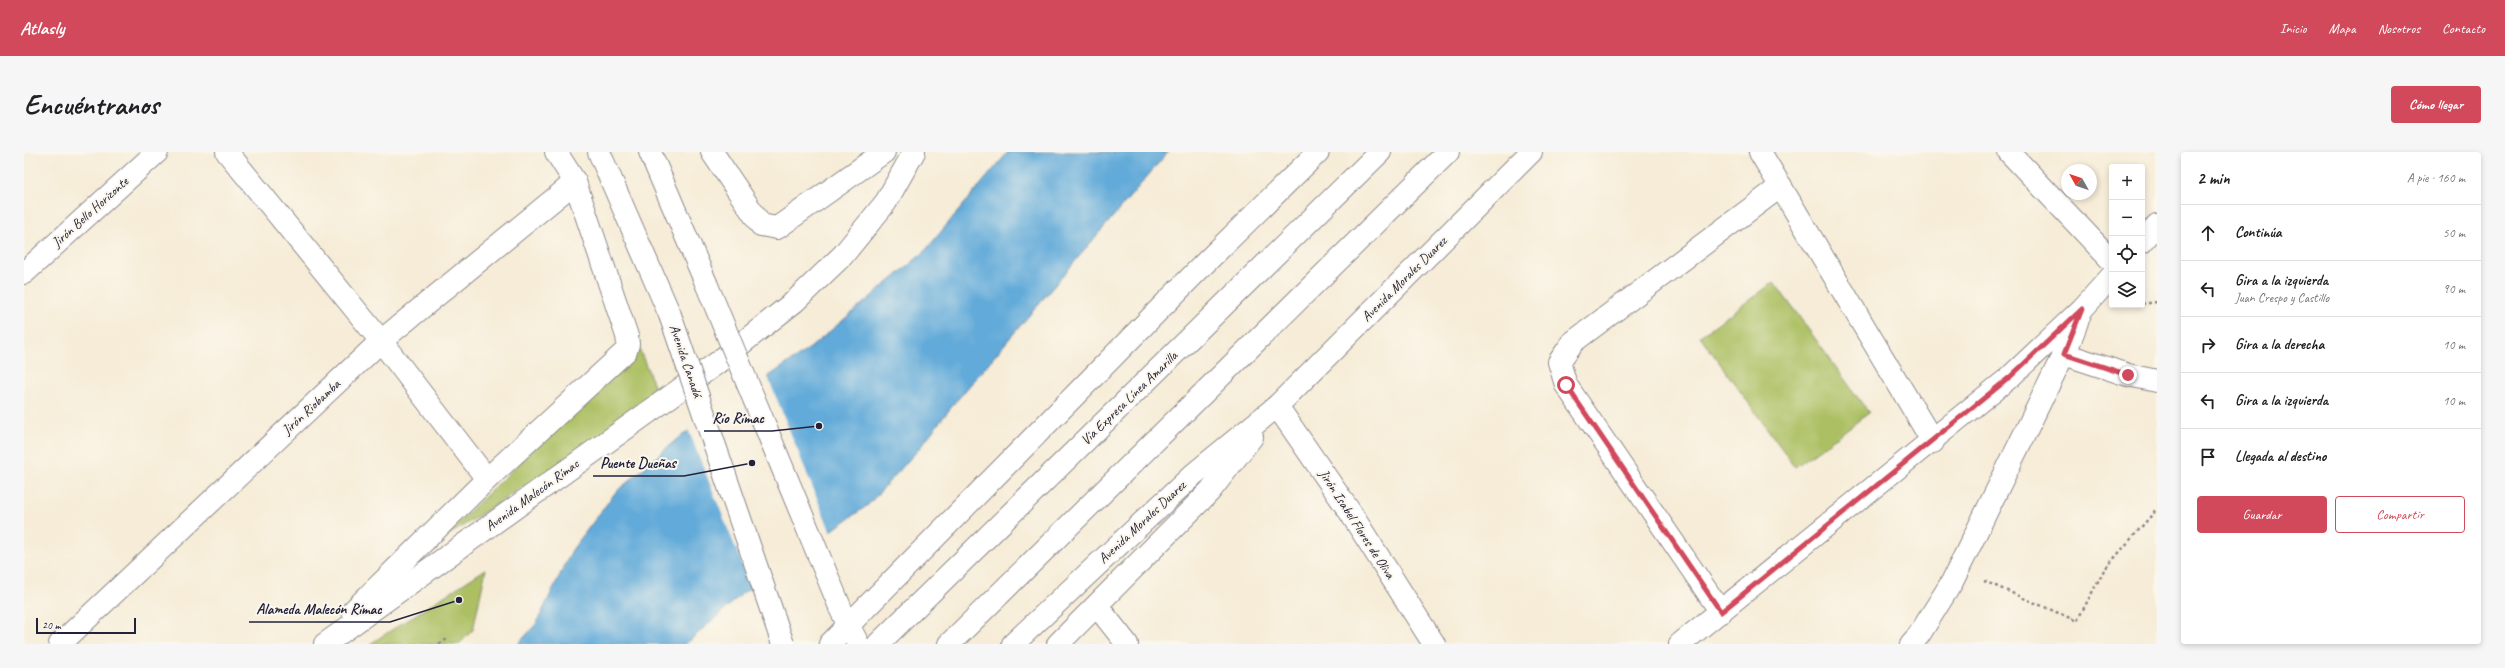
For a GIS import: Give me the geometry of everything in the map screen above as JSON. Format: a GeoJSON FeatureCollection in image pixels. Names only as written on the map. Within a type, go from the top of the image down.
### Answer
{"type":"FeatureCollection","features":[{"type":"Feature","properties":{"kind":"main road","name":"Jirón Bello Horizonte"},"geometry":{"type":"LineString","coordinates":[[24,273],[157,152]]}},
{"type":"Feature","properties":{"kind":"main road"},"geometry":{"type":"LineString","coordinates":[[227,152],[381,341],[487,479]]}},
{"type":"Feature","properties":{"kind":"main road"},"geometry":{"type":"LineString","coordinates":[[320,644],[487,479],[626,351],[628,344],[626,336],[574,182],[556,152]]}},
{"type":"Feature","properties":{"kind":"main road","name":"Avenida Canadá"},"geometry":{"type":"LineString","coordinates":[[599,152],[670,315],[783,644]]}},
{"type":"Feature","properties":{"kind":"main road"},"geometry":{"type":"LineString","coordinates":[[650,152],[849,626]]}},
{"type":"Feature","properties":{"kind":"main road"},"geometry":{"type":"LineString","coordinates":[[712,152],[761,225],[777,228],[884,152]]}},
{"type":"Feature","properties":{"kind":"main road","name":"Avenida Malecón Rímac"},"geometry":{"type":"LineString","coordinates":[[325,644],[717,363],[794,302],[843,255],[886,202],[914,152]]}},
{"type":"Feature","properties":{"kind":"main road"},"geometry":{"type":"LineString","coordinates":[[830,644],[1203,265],[1318,152]]}},
{"type":"Feature","properties":{"kind":"main road","name":"Vía Expresa Línea Amarilla"},"geometry":{"type":"LineString","coordinates":[[878,644],[1380,152]]}},
{"type":"Feature","properties":{"kind":"main road"},"geometry":{"type":"LineString","coordinates":[[949,644],[1448,152]]}},
{"type":"Feature","properties":{"kind":"main road","name":"Avenida Morales Duarez"},"geometry":{"type":"LineString","coordinates":[[1013,644],[1194,474],[1277,406],[1531,152]]}},
{"type":"Feature","properties":{"kind":"main road"},"geometry":{"type":"LineString","coordinates":[[1760,152],[1933,442]]}},
{"type":"Feature","properties":{"kind":"main road"},"geometry":{"type":"LineString","coordinates":[[2009,152],[2109,258]]}},
{"type":"Feature","properties":{"kind":"main road","name":"Jirón Riobamba"},"geometry":{"type":"LineString","coordinates":[[60,644],[381,341],[574,182]]}},
{"type":"Feature","properties":{"kind":"main road"},"geometry":{"type":"LineString","coordinates":[[1721,612],[1566,385],[1559,362],[1573,342],[1781,186]]}},
{"type":"Feature","properties":{"kind":"main road"},"geometry":{"type":"LineString","coordinates":[[2145,239],[2157,225]]}},
{"type":"Feature","properties":{"kind":"main road"},"geometry":{"type":"LineString","coordinates":[[1680,644],[1933,442],[2010,377],[2082,309],[2109,279]]}},
{"type":"Feature","properties":{"kind":"main road"},"geometry":{"type":"LineString","coordinates":[[1911,644],[1919,635],[1958,570],[2064,354],[2082,309]]}},
{"type":"Feature","properties":{"kind":"main road"},"geometry":{"type":"LineString","coordinates":[[2064,354],[2128,375],[2157,381]]}},
{"type":"Feature","properties":{"kind":"main road","name":"Avenida Morales Duarez"},"geometry":{"type":"LineString","coordinates":[[1058,644],[1210,491],[1277,406]]}},
{"type":"Feature","properties":{"kind":"main road","name":"Jirón Isabel Flores de Oliva"},"geometry":{"type":"LineString","coordinates":[[1277,406],[1350,512],[1434,644]]}},
{"type":"Feature","properties":{"kind":"main road"},"geometry":{"type":"LineString","coordinates":[[1097,606],[1127,644]]}},
{"type":"Feature","properties":{"kind":"path"},"geometry":{"type":"LineString","coordinates":[[2145,304],[2157,302]]}},
{"type":"Feature","properties":{"kind":"path"},"geometry":{"type":"LineString","coordinates":[[1958,570],[2077,621],[2104,570],[2157,509]]}},
{"type":"Feature","properties":{"kind":"path"},"geometry":{"type":"LineString","coordinates":[[439,644],[447,639]]}},
{"type":"Feature","properties":{"kind":"green space"},"geometry":{"type":"Polygon","coordinates":[[[1774,282],[1869,413],[1795,467],[1700,336],[1774,282]]]}},
{"type":"Feature","properties":{"kind":"green space"},"geometry":{"type":"Polygon","coordinates":[[[638,346],[656,390],[625,421],[441,540],[638,346]]]}},
{"type":"Feature","properties":{"kind":"green space"},"geometry":{"type":"Polygon","coordinates":[[[486,569],[473,630],[459,644],[370,644],[486,569]]]}},
{"type":"Feature","properties":{"kind":"water"},"geometry":{"type":"Polygon","coordinates":[[[1008,152],[1168,152],[953,405],[918,450],[868,505],[743,593],[686,644],[518,644],[536,624],[572,550],[615,493],[677,439],[810,348],[923,253],[1008,152]]]}},
{"type":"Feature","properties":{"kind":"pier"},"geometry":{"type":"Polygon","coordinates":[[[767,375],[831,533],[752,589],[688,429],[767,375]]]}},
{"type":"Feature","properties":{"kind":"place","name":"Río Rímac"},"geometry":{"type":"Point","coordinates":[819,426]}},
{"type":"Feature","properties":{"kind":"place","name":"Puente Dueñas"},"geometry":{"type":"Point","coordinates":[752,463]}},
{"type":"Feature","properties":{"kind":"place","name":"Alameda Malecón Rímac"},"geometry":{"type":"Point","coordinates":[459,600]}},
{"type":"Feature","properties":{"kind":"route"},"geometry":{"type":"LineString","coordinates":[[1566,385],[1721,612],[1933,442],[2010,377],[2082,309],[2070,343],[2064,354],[2128,375]]}}]}
